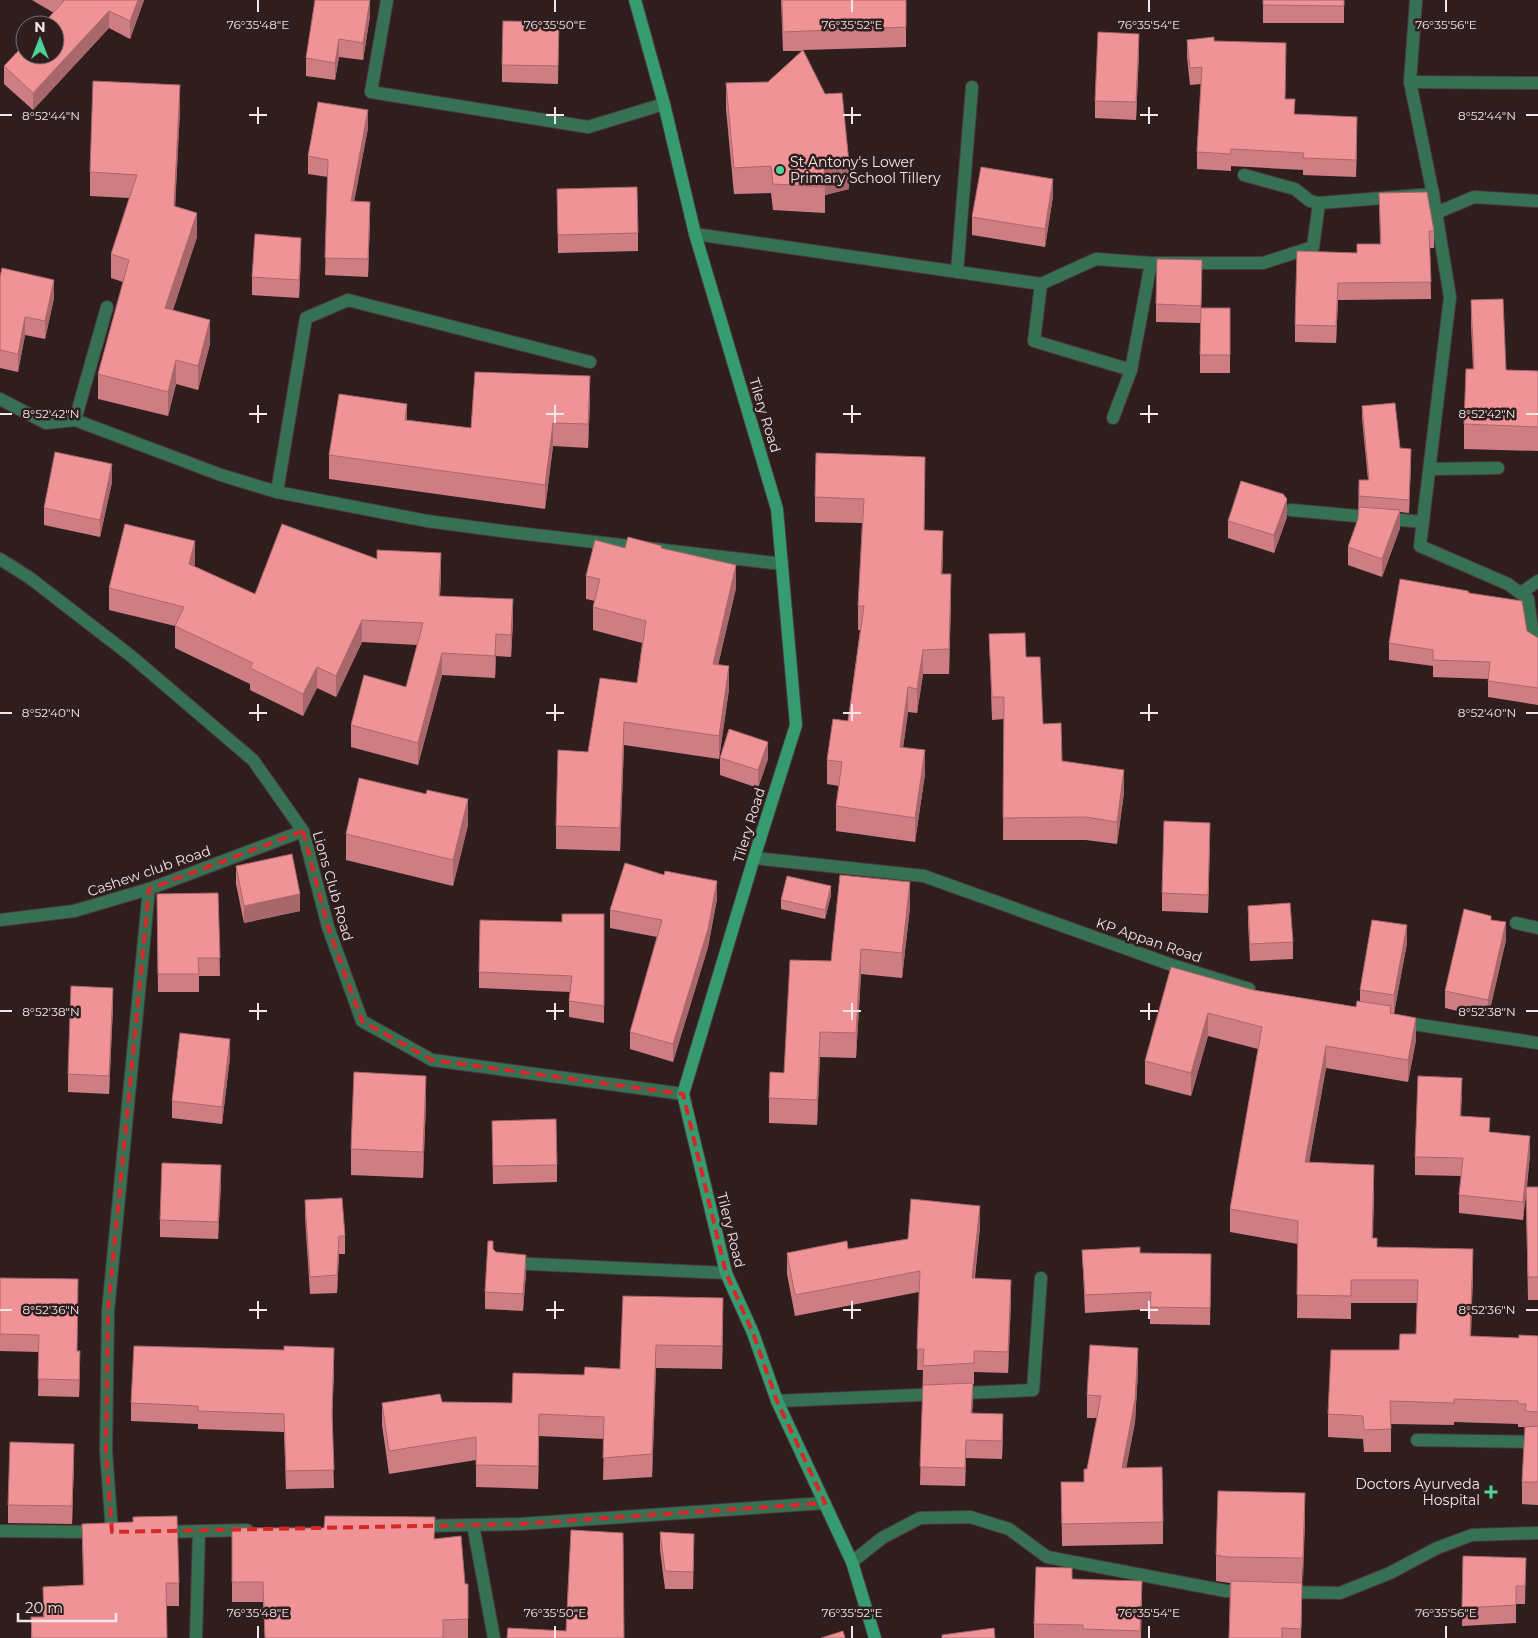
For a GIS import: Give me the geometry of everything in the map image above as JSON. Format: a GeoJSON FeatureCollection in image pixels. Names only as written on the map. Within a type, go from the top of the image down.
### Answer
{"type":"FeatureCollection","features":[{"type":"Feature","properties":{"kind":"street"},"geometry":{"type":"LineString","coordinates":[[387,0],[371,92],[588,126],[664,104]]}},
{"type":"Feature","properties":{"kind":"street","name":"Tilery Road"},"geometry":{"type":"LineString","coordinates":[[635,0],[664,104],[695,234],[777,509],[796,725],[683,1094],[726,1273],[753,1333],[777,1401],[852,1562],[875,1638]]}},
{"type":"Feature","properties":{"kind":"street"},"geometry":{"type":"LineString","coordinates":[[1416,0],[1410,82],[1433,194],[1450,298],[1420,546],[1508,584],[1521,593],[1528,599],[1534,644],[1538,647]]}},
{"type":"Feature","properties":{"kind":"street"},"geometry":{"type":"LineString","coordinates":[[1410,82],[1538,83]]}},
{"type":"Feature","properties":{"kind":"street"},"geometry":{"type":"LineString","coordinates":[[957,272],[972,87]]}},
{"type":"Feature","properties":{"kind":"street"},"geometry":{"type":"LineString","coordinates":[[1244,175],[1295,189],[1310,201],[1319,203],[1433,194]]}},
{"type":"Feature","properties":{"kind":"street"},"geometry":{"type":"LineString","coordinates":[[1436,213],[1474,198],[1538,201]]}},
{"type":"Feature","properties":{"kind":"street"},"geometry":{"type":"LineString","coordinates":[[695,234],[1041,284],[1096,259],[1152,263],[1263,262],[1313,247],[1319,203]]}},
{"type":"Feature","properties":{"kind":"street"},"geometry":{"type":"LineString","coordinates":[[1113,418],[1131,370],[1152,263]]}},
{"type":"Feature","properties":{"kind":"street"},"geometry":{"type":"LineString","coordinates":[[1041,284],[1034,340],[1131,370]]}},
{"type":"Feature","properties":{"kind":"street"},"geometry":{"type":"LineString","coordinates":[[277,492],[306,318],[348,300],[590,362]]}},
{"type":"Feature","properties":{"kind":"street"},"geometry":{"type":"LineString","coordinates":[[75,420],[107,307]]}},
{"type":"Feature","properties":{"kind":"street"},"geometry":{"type":"LineString","coordinates":[[0,399],[46,423],[75,420],[221,476],[277,492],[428,521],[782,564]]}},
{"type":"Feature","properties":{"kind":"street"},"geometry":{"type":"LineString","coordinates":[[1430,469],[1498,468]]}},
{"type":"Feature","properties":{"kind":"street"},"geometry":{"type":"LineString","coordinates":[[1291,510],[1423,522]]}},
{"type":"Feature","properties":{"kind":"street","name":"Lions Club Road"},"geometry":{"type":"LineString","coordinates":[[0,559],[30,578],[131,656],[253,760],[303,831],[328,927],[362,1021],[432,1060],[683,1094]]}},
{"type":"Feature","properties":{"kind":"street"},"geometry":{"type":"LineString","coordinates":[[1521,593],[1538,581]]}},
{"type":"Feature","properties":{"kind":"street","name":"Cashew club Road"},"geometry":{"type":"LineString","coordinates":[[0,920],[74,912],[150,889],[303,831]]}},
{"type":"Feature","properties":{"kind":"street","name":"KP Appan Road"},"geometry":{"type":"LineString","coordinates":[[754,858],[924,876],[1172,965],[1262,993]]}},
{"type":"Feature","properties":{"kind":"street"},"geometry":{"type":"LineString","coordinates":[[0,1531],[117,1532],[106,1451],[108,1312],[150,889]]}},
{"type":"Feature","properties":{"kind":"street"},"geometry":{"type":"LineString","coordinates":[[1516,923],[1538,928]]}},
{"type":"Feature","properties":{"kind":"street"},"geometry":{"type":"LineString","coordinates":[[1384,1019],[1538,1043]]}},
{"type":"Feature","properties":{"kind":"street"},"geometry":{"type":"LineString","coordinates":[[500,1262],[726,1273]]}},
{"type":"Feature","properties":{"kind":"street"},"geometry":{"type":"LineString","coordinates":[[777,1401],[1033,1390],[1041,1278]]}},
{"type":"Feature","properties":{"kind":"street"},"geometry":{"type":"LineString","coordinates":[[1417,1440],[1538,1442]]}},
{"type":"Feature","properties":{"kind":"street"},"geometry":{"type":"LineString","coordinates":[[405,1527],[520,1524],[825,1503]]}},
{"type":"Feature","properties":{"kind":"street"},"geometry":{"type":"LineString","coordinates":[[852,1562],[882,1538],[920,1518],[970,1517],[1009,1529],[1047,1557],[1226,1591],[1254,1592]]}},
{"type":"Feature","properties":{"kind":"street"},"geometry":{"type":"LineString","coordinates":[[474,1526],[494,1638]]}},
{"type":"Feature","properties":{"kind":"street"},"geometry":{"type":"LineString","coordinates":[[151,1532],[258,1530]]}},
{"type":"Feature","properties":{"kind":"street"},"geometry":{"type":"LineString","coordinates":[[196,1638],[199,1531]]}},
{"type":"Feature","properties":{"kind":"street"},"geometry":{"type":"LineString","coordinates":[[1274,1592],[1340,1593],[1390,1573],[1437,1548],[1472,1535],[1538,1534]]}},
{"type":"Feature","properties":{"kind":"highlighted area"},"geometry":{"type":"Polygon","coordinates":[[[303,831],[328,927],[362,1021],[432,1060],[683,1094],[726,1273],[753,1333],[777,1401],[825,1503],[520,1524],[112,1532],[106,1451],[108,1311],[149,889],[303,831]]]}},
{"type":"Feature","properties":{"kind":"building"},"geometry":{"type":"Polygon","coordinates":[[[62,0],[138,0],[130,21],[109,11],[65,58],[65,15],[51,15],[64,1],[62,0]]]}},
{"type":"Feature","properties":{"kind":"building"},"geometry":{"type":"Polygon","coordinates":[[[315,0],[370,0],[363,43],[339,39],[335,63],[306,58],[315,0]]]}},
{"type":"Feature","properties":{"kind":"building"},"geometry":{"type":"Polygon","coordinates":[[[782,0],[906,0],[906,27],[783,32],[782,0]]]}},
{"type":"Feature","properties":{"kind":"building"},"geometry":{"type":"Polygon","coordinates":[[[1263,0],[1344,0],[1344,6],[1263,5],[1263,0]]]}},
{"type":"Feature","properties":{"kind":"building"},"geometry":{"type":"Polygon","coordinates":[[[503,21],[559,22],[558,66],[502,65],[503,21]]]}},
{"type":"Feature","properties":{"kind":"building"},"geometry":{"type":"Polygon","coordinates":[[[1098,32],[1139,34],[1136,102],[1095,101],[1098,32]]]}},
{"type":"Feature","properties":{"kind":"building"},"geometry":{"type":"Polygon","coordinates":[[[1214,37],[1214,41],[1286,43],[1285,99],[1295,99],[1294,114],[1357,117],[1356,160],[1303,158],[1304,153],[1231,149],[1231,154],[1197,152],[1202,67],[1190,68],[1187,40],[1214,37]]]}},
{"type":"Feature","properties":{"kind":"building"},"geometry":{"type":"Polygon","coordinates":[[[803,50],[825,94],[842,93],[849,163],[824,169],[825,187],[773,184],[771,166],[734,168],[726,83],[768,82],[803,50]]]}},
{"type":"Feature","properties":{"kind":"building"},"geometry":{"type":"Polygon","coordinates":[[[15,54],[15,65],[59,65],[33,93],[4,66],[15,54]]]}},
{"type":"Feature","properties":{"kind":"building"},"geometry":{"type":"Polygon","coordinates":[[[93,81],[180,85],[174,206],[197,213],[165,308],[210,320],[198,366],[176,360],[168,392],[98,374],[129,260],[111,254],[137,175],[90,172],[93,81]]]}},
{"type":"Feature","properties":{"kind":"building"},"geometry":{"type":"Polygon","coordinates":[[[318,102],[368,110],[351,201],[370,202],[368,259],[325,258],[328,160],[308,156],[318,102]]]}},
{"type":"Feature","properties":{"kind":"building"},"geometry":{"type":"Polygon","coordinates":[[[981,167],[1053,179],[1045,229],[972,217],[981,167]]]}},
{"type":"Feature","properties":{"kind":"building"},"geometry":{"type":"Polygon","coordinates":[[[637,187],[638,233],[558,235],[557,189],[637,187]]]}},
{"type":"Feature","properties":{"kind":"building"},"geometry":{"type":"Polygon","coordinates":[[[1427,192],[1434,231],[1429,231],[1431,282],[1338,283],[1336,326],[1295,325],[1297,251],[1357,253],[1357,244],[1381,244],[1379,193],[1427,192]]]}},
{"type":"Feature","properties":{"kind":"building"},"geometry":{"type":"Polygon","coordinates":[[[255,234],[301,238],[299,280],[252,277],[255,234]]]}},
{"type":"Feature","properties":{"kind":"building"},"geometry":{"type":"Polygon","coordinates":[[[1157,259],[1202,260],[1201,306],[1156,304],[1157,259]]]}},
{"type":"Feature","properties":{"kind":"building"},"geometry":{"type":"Polygon","coordinates":[[[2,268],[54,280],[45,321],[25,317],[18,354],[0,350],[0,277],[2,268]]]}},
{"type":"Feature","properties":{"kind":"building"},"geometry":{"type":"Polygon","coordinates":[[[1503,299],[1506,370],[1538,371],[1538,427],[1464,424],[1466,369],[1474,369],[1471,300],[1503,299]]]}},
{"type":"Feature","properties":{"kind":"building"},"geometry":{"type":"Polygon","coordinates":[[[1201,308],[1230,308],[1230,355],[1200,355],[1201,308]]]}},
{"type":"Feature","properties":{"kind":"building"},"geometry":{"type":"Polygon","coordinates":[[[475,372],[590,376],[588,424],[553,423],[545,485],[329,455],[339,394],[407,404],[405,420],[471,428],[475,372]]]}},
{"type":"Feature","properties":{"kind":"building"},"geometry":{"type":"Polygon","coordinates":[[[1395,403],[1400,448],[1411,449],[1409,500],[1359,496],[1359,480],[1369,480],[1362,406],[1395,403]]]}},
{"type":"Feature","properties":{"kind":"building"},"geometry":{"type":"Polygon","coordinates":[[[55,452],[112,464],[100,520],[44,508],[55,452]]]}},
{"type":"Feature","properties":{"kind":"building"},"geometry":{"type":"Polygon","coordinates":[[[816,453],[925,457],[924,530],[943,531],[941,574],[951,574],[949,649],[923,650],[917,689],[908,687],[900,747],[925,750],[915,818],[836,806],[842,762],[827,760],[833,719],[848,721],[864,606],[858,606],[864,499],[815,497],[816,453]]]}},
{"type":"Feature","properties":{"kind":"building"},"geometry":{"type":"Polygon","coordinates":[[[1241,481],[1283,494],[1287,499],[1274,535],[1228,521],[1241,481]]]}},
{"type":"Feature","properties":{"kind":"building"},"geometry":{"type":"Polygon","coordinates":[[[1359,507],[1400,510],[1382,559],[1348,547],[1358,519],[1359,507]]]}},
{"type":"Feature","properties":{"kind":"building"},"geometry":{"type":"Polygon","coordinates":[[[125,524],[195,541],[189,564],[255,594],[282,524],[377,559],[377,550],[441,553],[439,596],[513,599],[511,635],[496,634],[495,656],[442,653],[418,743],[351,725],[364,675],[406,687],[423,623],[362,620],[336,676],[317,667],[303,694],[250,668],[253,663],[175,626],[184,607],[109,588],[125,524]]]}},
{"type":"Feature","properties":{"kind":"building"},"geometry":{"type":"Polygon","coordinates":[[[628,537],[662,546],[661,548],[736,565],[713,664],[729,666],[719,736],[624,722],[620,828],[556,826],[558,750],[588,752],[600,678],[637,683],[646,621],[593,607],[600,579],[586,576],[595,540],[625,548],[628,537]]]}},
{"type":"Feature","properties":{"kind":"building"},"geometry":{"type":"Polygon","coordinates":[[[1400,579],[1468,591],[1469,593],[1522,601],[1527,631],[1538,638],[1538,688],[1488,681],[1490,662],[1433,660],[1433,650],[1389,643],[1400,579]]]}},
{"type":"Feature","properties":{"kind":"building"},"geometry":{"type":"Polygon","coordinates":[[[1025,633],[1026,657],[1040,657],[1043,724],[1061,723],[1062,761],[1124,770],[1117,822],[1086,817],[1003,818],[1004,697],[992,697],[989,634],[1025,633]]]}},
{"type":"Feature","properties":{"kind":"building"},"geometry":{"type":"Polygon","coordinates":[[[729,729],[768,742],[758,770],[720,758],[729,729]]]}},
{"type":"Feature","properties":{"kind":"building"},"geometry":{"type":"Polygon","coordinates":[[[359,778],[426,794],[427,790],[468,799],[453,860],[346,834],[359,778]]]}},
{"type":"Feature","properties":{"kind":"building"},"geometry":{"type":"Polygon","coordinates":[[[1164,821],[1210,823],[1208,895],[1162,893],[1164,821]]]}},
{"type":"Feature","properties":{"kind":"building"},"geometry":{"type":"Polygon","coordinates":[[[292,854],[300,894],[244,906],[236,866],[292,854]]]}},
{"type":"Feature","properties":{"kind":"building"},"geometry":{"type":"Polygon","coordinates":[[[625,863],[664,875],[665,871],[717,881],[708,929],[673,1044],[630,1032],[662,920],[610,910],[625,863]]]}},
{"type":"Feature","properties":{"kind":"building"},"geometry":{"type":"Polygon","coordinates":[[[840,875],[910,882],[902,953],[861,949],[856,1033],[820,1032],[817,1100],[769,1098],[770,1072],[784,1073],[790,960],[831,961],[840,875]]]}},
{"type":"Feature","properties":{"kind":"building"},"geometry":{"type":"Polygon","coordinates":[[[787,876],[831,886],[825,910],[781,900],[787,876]]]}},
{"type":"Feature","properties":{"kind":"building"},"geometry":{"type":"Polygon","coordinates":[[[218,893],[220,958],[198,958],[199,974],[158,974],[157,894],[218,893]]]}},
{"type":"Feature","properties":{"kind":"building"},"geometry":{"type":"Polygon","coordinates":[[[1290,903],[1293,942],[1250,944],[1248,906],[1290,903]]]}},
{"type":"Feature","properties":{"kind":"building"},"geometry":{"type":"Polygon","coordinates":[[[1464,909],[1491,916],[1491,920],[1506,922],[1488,1000],[1445,991],[1464,909]]]}},
{"type":"Feature","properties":{"kind":"building"},"geometry":{"type":"Polygon","coordinates":[[[562,914],[604,914],[604,1006],[569,1001],[572,976],[479,972],[480,920],[562,922],[562,914]]]}},
{"type":"Feature","properties":{"kind":"building"},"geometry":{"type":"Polygon","coordinates":[[[1372,920],[1407,925],[1394,995],[1360,990],[1372,920]]]}},
{"type":"Feature","properties":{"kind":"building"},"geometry":{"type":"Polygon","coordinates":[[[1171,967],[1253,990],[1356,1007],[1357,1001],[1391,1006],[1390,1013],[1416,1018],[1408,1060],[1326,1046],[1305,1162],[1374,1165],[1372,1238],[1377,1238],[1377,1247],[1473,1249],[1470,1336],[1519,1338],[1519,1335],[1538,1336],[1538,1412],[1525,1411],[1526,1404],[1518,1404],[1518,1401],[1454,1399],[1454,1403],[1390,1401],[1391,1429],[1364,1430],[1363,1416],[1328,1414],[1331,1350],[1399,1350],[1400,1334],[1416,1334],[1418,1280],[1351,1280],[1351,1296],[1297,1295],[1298,1221],[1230,1209],[1262,1027],[1208,1013],[1191,1073],[1145,1061],[1171,967]]]}},
{"type":"Feature","properties":{"kind":"building"},"geometry":{"type":"Polygon","coordinates":[[[71,986],[113,988],[109,1076],[68,1074],[71,986]]]}},
{"type":"Feature","properties":{"kind":"building"},"geometry":{"type":"Polygon","coordinates":[[[180,1033],[230,1039],[222,1107],[172,1101],[180,1033]]]}},
{"type":"Feature","properties":{"kind":"building"},"geometry":{"type":"Polygon","coordinates":[[[354,1072],[426,1076],[423,1152],[351,1149],[354,1072]]]}},
{"type":"Feature","properties":{"kind":"building"},"geometry":{"type":"Polygon","coordinates":[[[1418,1076],[1462,1078],[1460,1116],[1490,1118],[1489,1132],[1530,1136],[1523,1202],[1459,1195],[1463,1158],[1415,1157],[1418,1076]]]}},
{"type":"Feature","properties":{"kind":"building"},"geometry":{"type":"Polygon","coordinates":[[[556,1119],[557,1165],[493,1166],[492,1121],[556,1119]]]}},
{"type":"Feature","properties":{"kind":"building"},"geometry":{"type":"Polygon","coordinates":[[[162,1163],[221,1165],[218,1222],[160,1220],[162,1163]]]}},
{"type":"Feature","properties":{"kind":"building"},"geometry":{"type":"Polygon","coordinates":[[[1526,1187],[1538,1187],[1538,1277],[1528,1277],[1526,1187]]]}},
{"type":"Feature","properties":{"kind":"building"},"geometry":{"type":"Polygon","coordinates":[[[342,1198],[345,1236],[339,1236],[337,1275],[310,1277],[305,1200],[342,1198]]]}},
{"type":"Feature","properties":{"kind":"building"},"geometry":{"type":"Polygon","coordinates":[[[911,1199],[980,1206],[972,1278],[1011,1280],[1008,1352],[974,1351],[974,1363],[923,1366],[924,1349],[917,1349],[920,1271],[795,1295],[787,1253],[847,1241],[848,1249],[908,1239],[911,1199]]]}},
{"type":"Feature","properties":{"kind":"building"},"geometry":{"type":"Polygon","coordinates":[[[488,1241],[493,1241],[493,1249],[496,1252],[526,1255],[523,1294],[485,1292],[488,1241]]]}},
{"type":"Feature","properties":{"kind":"building"},"geometry":{"type":"Polygon","coordinates":[[[1140,1247],[1140,1253],[1211,1254],[1210,1308],[1150,1307],[1151,1292],[1085,1295],[1082,1250],[1140,1247]]]}},
{"type":"Feature","properties":{"kind":"building"},"geometry":{"type":"Polygon","coordinates":[[[0,1278],[78,1279],[77,1351],[80,1351],[79,1380],[38,1379],[39,1335],[0,1334],[0,1278]]]}},
{"type":"Feature","properties":{"kind":"building"},"geometry":{"type":"Polygon","coordinates":[[[623,1296],[723,1298],[722,1346],[656,1345],[652,1454],[603,1458],[604,1417],[539,1414],[538,1466],[476,1465],[476,1437],[389,1451],[382,1403],[440,1394],[442,1402],[512,1403],[513,1373],[584,1375],[585,1367],[620,1369],[623,1296]]]}},
{"type":"Feature","properties":{"kind":"building"},"geometry":{"type":"Polygon","coordinates":[[[1090,1345],[1138,1348],[1135,1400],[1122,1468],[1162,1467],[1163,1522],[1062,1524],[1061,1482],[1084,1482],[1084,1469],[1087,1469],[1101,1396],[1087,1395],[1090,1345]]]}},
{"type":"Feature","properties":{"kind":"building"},"geometry":{"type":"Polygon","coordinates":[[[134,1346],[284,1350],[284,1346],[334,1348],[332,1413],[334,1470],[286,1471],[284,1414],[198,1411],[198,1406],[131,1403],[134,1346]]]}},
{"type":"Feature","properties":{"kind":"building"},"geometry":{"type":"Polygon","coordinates":[[[973,1383],[971,1413],[1003,1414],[1002,1441],[966,1440],[965,1468],[920,1467],[923,1385],[973,1383]]]}},
{"type":"Feature","properties":{"kind":"building"},"geometry":{"type":"Polygon","coordinates":[[[1538,1426],[1538,1482],[1522,1482],[1525,1427],[1538,1426]]]}},
{"type":"Feature","properties":{"kind":"building"},"geometry":{"type":"Polygon","coordinates":[[[10,1442],[74,1444],[72,1506],[8,1505],[10,1442]]]}},
{"type":"Feature","properties":{"kind":"building"},"geometry":{"type":"Polygon","coordinates":[[[1218,1491],[1305,1493],[1303,1558],[1227,1557],[1216,1555],[1218,1491]]]}},
{"type":"Feature","properties":{"kind":"building"},"geometry":{"type":"Polygon","coordinates":[[[177,1516],[179,1583],[166,1583],[167,1638],[32,1638],[31,1617],[44,1617],[43,1587],[84,1585],[82,1524],[133,1522],[133,1517],[177,1516]]]}},
{"type":"Feature","properties":{"kind":"building"},"geometry":{"type":"Polygon","coordinates":[[[325,1516],[435,1517],[434,1539],[461,1536],[465,1584],[468,1584],[468,1619],[443,1620],[443,1638],[265,1638],[263,1582],[232,1582],[232,1528],[324,1528],[325,1516]]]}},
{"type":"Feature","properties":{"kind":"building"},"geometry":{"type":"Polygon","coordinates":[[[571,1530],[623,1533],[624,1638],[507,1638],[508,1628],[566,1631],[571,1530]]]}},
{"type":"Feature","properties":{"kind":"building"},"geometry":{"type":"Polygon","coordinates":[[[660,1532],[694,1534],[693,1572],[665,1571],[660,1532]]]}},
{"type":"Feature","properties":{"kind":"building"},"geometry":{"type":"Polygon","coordinates":[[[1463,1556],[1526,1558],[1525,1586],[1516,1586],[1516,1605],[1462,1608],[1463,1556]]]}},
{"type":"Feature","properties":{"kind":"building"},"geometry":{"type":"Polygon","coordinates":[[[1036,1567],[1072,1568],[1072,1579],[1142,1581],[1140,1631],[1083,1629],[1083,1625],[1034,1624],[1036,1567]]]}},
{"type":"Feature","properties":{"kind":"building"},"geometry":{"type":"Polygon","coordinates":[[[1231,1581],[1302,1583],[1301,1629],[1282,1628],[1282,1638],[1229,1638],[1231,1581]]]}},
{"type":"Feature","properties":{"kind":"building"},"geometry":{"type":"Polygon","coordinates":[[[994,1628],[995,1638],[942,1638],[942,1635],[994,1628]]]}},
{"type":"Feature","properties":{"kind":"building"},"geometry":{"type":"Polygon","coordinates":[[[843,1631],[845,1638],[821,1638],[843,1631]]]}},
{"type":"Feature","properties":{"kind":"place","name":"St Antony's Lower Primary School Tillery"},"geometry":{"type":"Point","coordinates":[780,170]}},
{"type":"Feature","properties":{"kind":"place","name":"Doctors Ayurveda Hospital"},"geometry":{"type":"Point","coordinates":[1491,1492]}}]}
